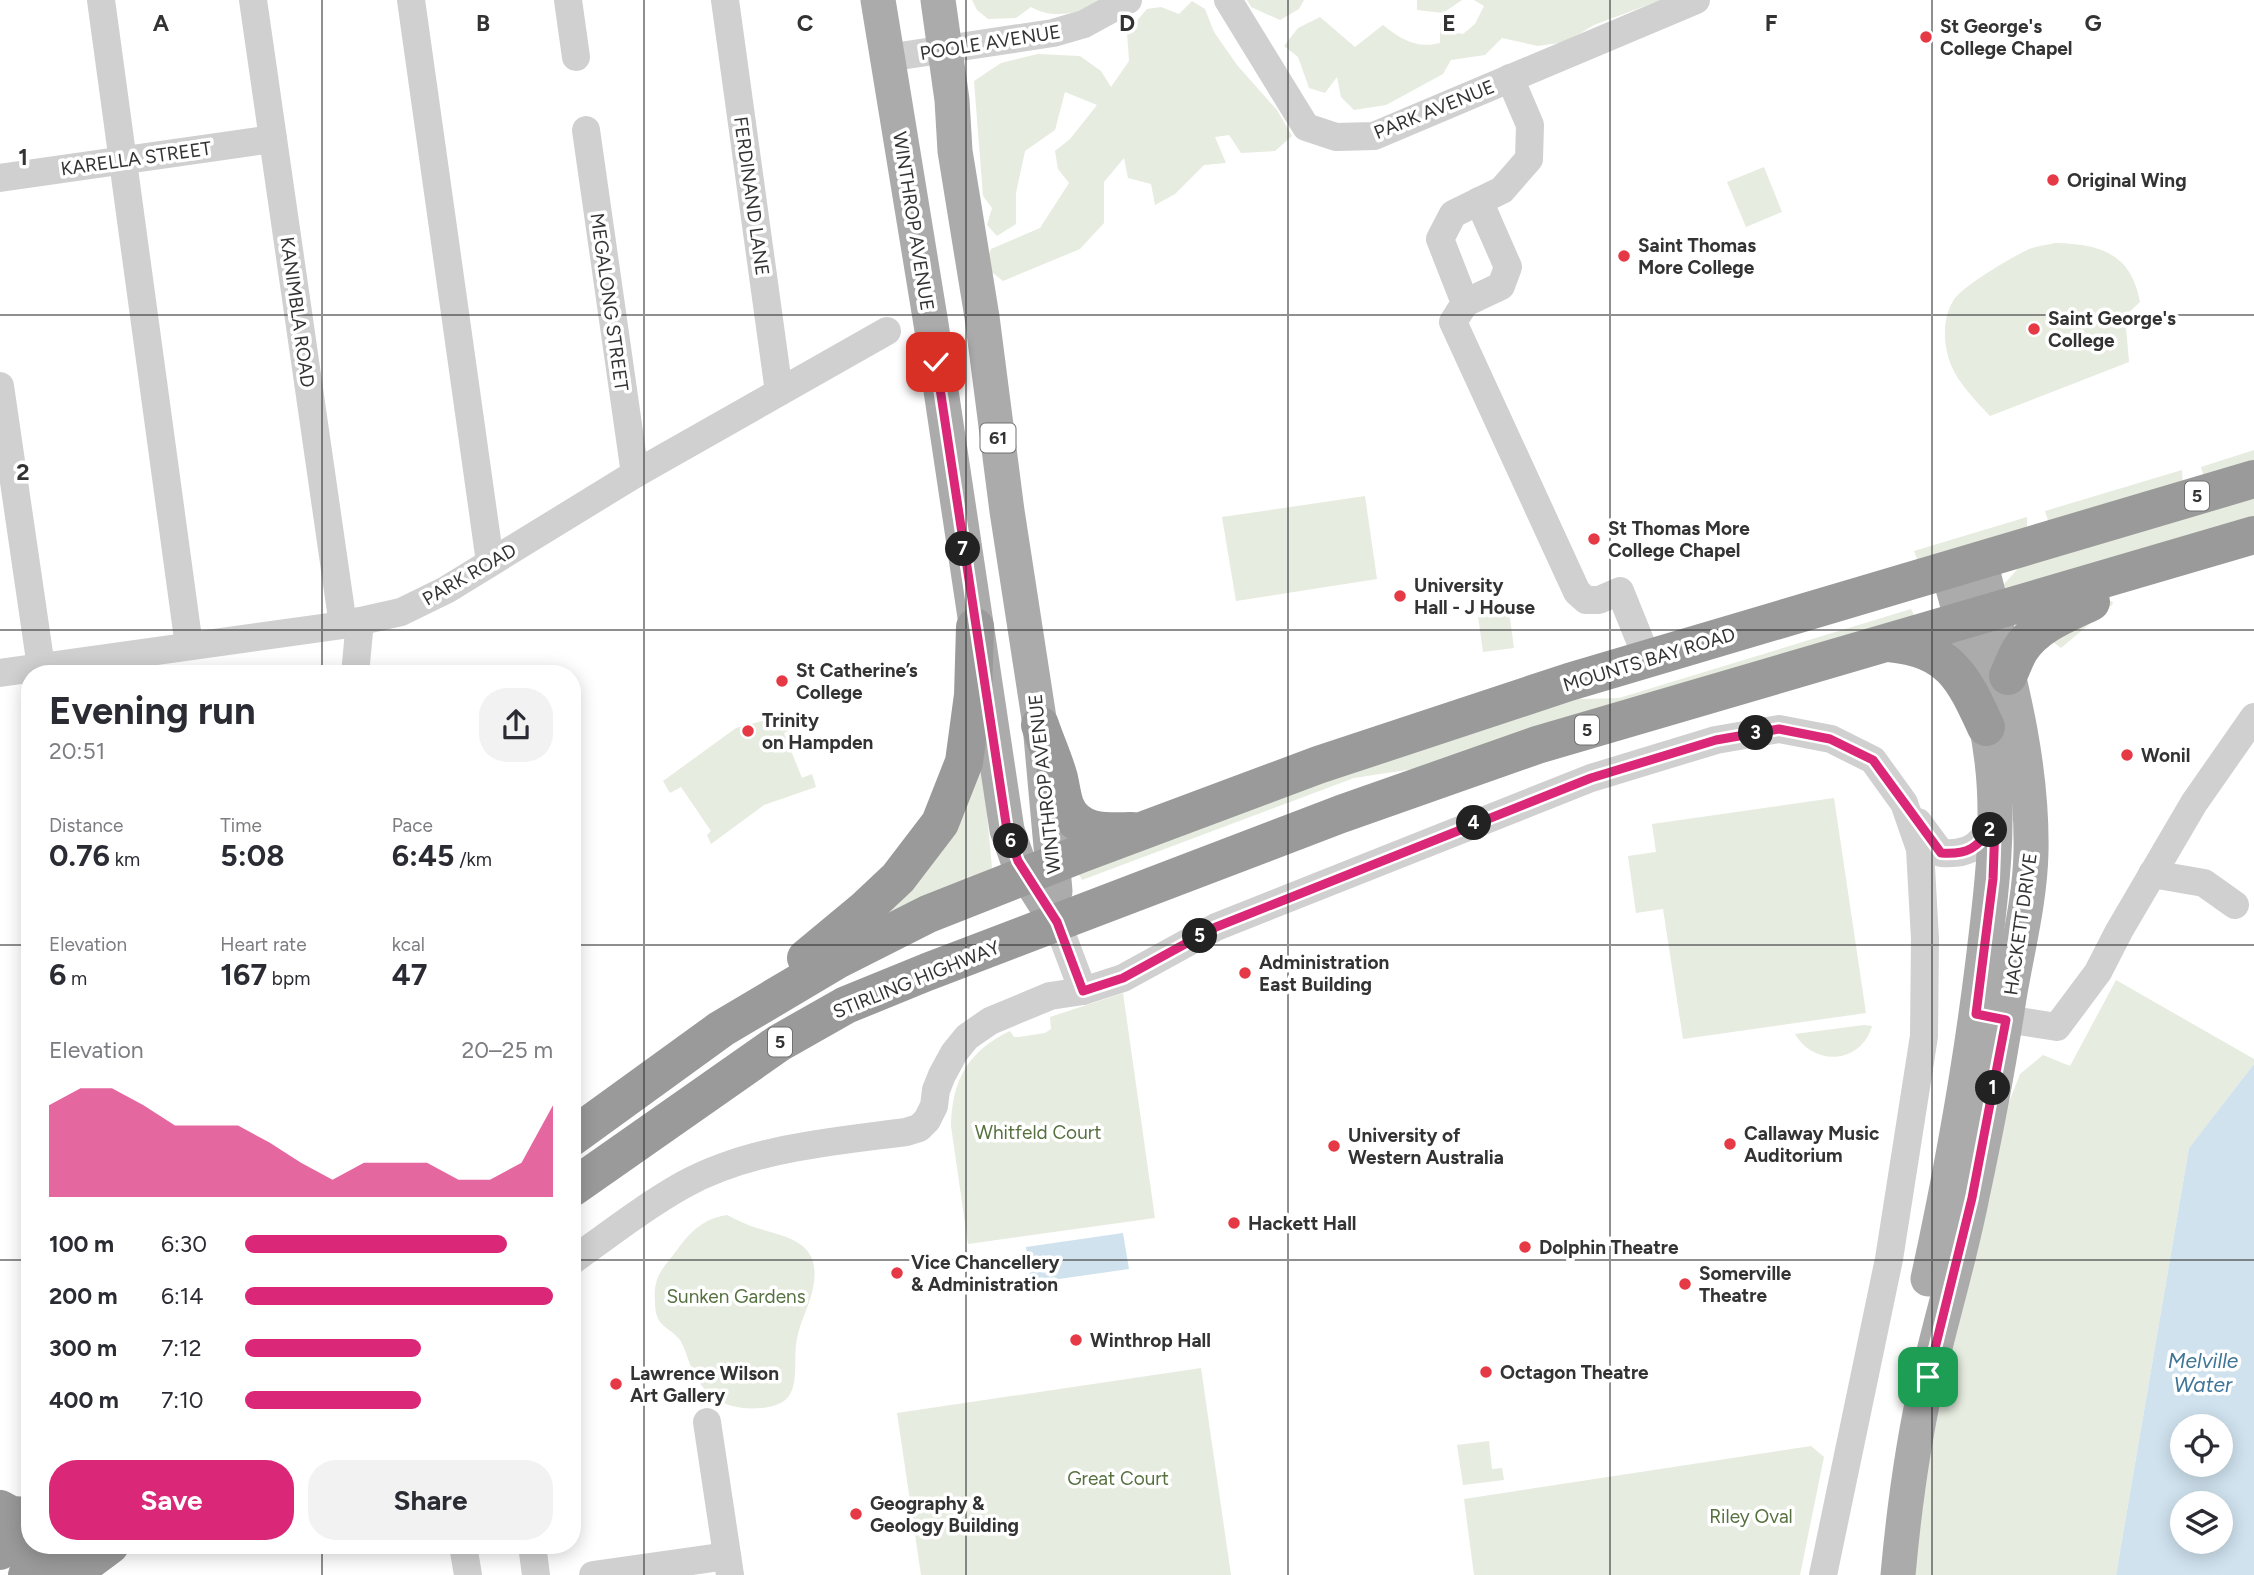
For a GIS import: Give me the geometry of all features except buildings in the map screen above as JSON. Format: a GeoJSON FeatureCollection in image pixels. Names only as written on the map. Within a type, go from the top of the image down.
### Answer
{"type":"FeatureCollection","features":[{"type":"Feature","properties":{"kind":"highway","name":"MOUNTS BAY ROAD"},"geometry":{"type":"LineString","coordinates":[[1040,871],[1318,765],[1647,659],[2254,479]]}},
{"type":"Feature","properties":{"kind":"highway","name":"5"},"geometry":{"type":"LineString","coordinates":[[1057,922],[1341,814],[1537,745],[2254,535]]}},
{"type":"Feature","properties":{"kind":"highway"},"geometry":{"type":"LineString","coordinates":[[2008,676],[2020,649],[2046,624],[2091,602],[2150,567]]}},
{"type":"Feature","properties":{"kind":"highway"},"geometry":{"type":"LineString","coordinates":[[721,1029],[881,894],[898,878],[940,823],[964,762],[974,695],[975,627]]}},
{"type":"Feature","properties":{"kind":"highway"},"geometry":{"type":"LineString","coordinates":[[1888,643],[1924,649],[1942,659],[1970,691],[1986,727]]}},
{"type":"Feature","properties":{"kind":"highway","name":"61"},"geometry":{"type":"LineString","coordinates":[[1040,725],[1058,776],[1065,807],[1078,824],[1091,830],[1142,830]]}},
{"type":"Feature","properties":{"kind":"highway","name":"5"},"geometry":{"type":"LineString","coordinates":[[581,1131],[721,1029],[885,935],[928,914],[1040,871]]}},
{"type":"Feature","properties":{"kind":"highway","name":"STIRLING HIGHWAY"},"geometry":{"type":"LineString","coordinates":[[581,1182],[779,1043],[846,1005],[1057,922]]}},
{"type":"Feature","properties":{"kind":"highway"},"geometry":{"type":"LineString","coordinates":[[0,1509],[11,1515],[21,1516]]}},
{"type":"Feature","properties":{"kind":"highway"},"geometry":{"type":"LineString","coordinates":[[0,1551],[21,1537]]}},
{"type":"Feature","properties":{"kind":"highway"},"geometry":{"type":"LineString","coordinates":[[27,1575],[56,1554]]}},
{"type":"Feature","properties":{"kind":"highway"},"geometry":{"type":"LineString","coordinates":[[70,1575],[98,1554]]}},
{"type":"Feature","properties":{"kind":"main road","name":"WINTHROP AVENUE"},"geometry":{"type":"LineString","coordinates":[[878,0],[931,324],[1007,830],[1018,861],[1040,871]]}},
{"type":"Feature","properties":{"kind":"main road","name":"WINTHROP AVENUE"},"geometry":{"type":"LineString","coordinates":[[938,0],[952,100],[955,151],[982,317],[1007,511],[1040,725],[1040,871],[1057,922]]}},
{"type":"Feature","properties":{"kind":"main road","name":"HACKETT DRIVE"},"geometry":{"type":"LineString","coordinates":[[1898,1575],[1904,1506],[1915,1443],[1928,1377],[1972,1198],[1991,1017],[1995,825],[1992,761],[1986,727],[1977,617],[1964,565]]}},
{"type":"Feature","properties":{"kind":"main road","name":"HACKETT DRIVE"},"geometry":{"type":"LineString","coordinates":[[1876,1575],[1882,1503],[1893,1439],[1947,1193],[2029,879],[2030,789],[2019,718],[2008,676],[1977,617]]}},
{"type":"Feature","properties":{"kind":"street"},"geometry":{"type":"LineString","coordinates":[[101,0],[189,646]]}},
{"type":"Feature","properties":{"kind":"street","name":"KANIMBLA ROAD"},"geometry":{"type":"LineString","coordinates":[[253,0],[352,623],[354,665]]}},
{"type":"Feature","properties":{"kind":"street"},"geometry":{"type":"LineString","coordinates":[[411,0],[490,562]]}},
{"type":"Feature","properties":{"kind":"street"},"geometry":{"type":"LineString","coordinates":[[568,0],[576,58]]}},
{"type":"Feature","properties":{"kind":"street","name":"FERDINAND LANE"},"geometry":{"type":"LineString","coordinates":[[725,0],[779,391]]}},
{"type":"Feature","properties":{"kind":"street","name":"POOLE AVENUE"},"geometry":{"type":"LineString","coordinates":[[887,58],[1053,33],[1084,24],[1128,0]]}},
{"type":"Feature","properties":{"kind":"street","name":"PARK AVENUE"},"geometry":{"type":"LineString","coordinates":[[1228,0],[1306,127],[1336,138],[1374,136],[1696,0]]}},
{"type":"Feature","properties":{"kind":"street"},"geometry":{"type":"LineString","coordinates":[[1465,303],[1440,239],[1453,214],[1502,190],[1529,159],[1530,125],[1510,78]]}},
{"type":"Feature","properties":{"kind":"street","name":"MEGALONG STREET"},"geometry":{"type":"LineString","coordinates":[[586,130],[635,474]]}},
{"type":"Feature","properties":{"kind":"street","name":"KARELLA STREET"},"geometry":{"type":"LineString","coordinates":[[0,178],[273,139]]}},
{"type":"Feature","properties":{"kind":"street"},"geometry":{"type":"LineString","coordinates":[[1479,201],[1508,267],[1501,286],[1465,303],[1453,322],[1577,593],[1586,600],[1599,600],[1620,591],[1647,659]]}},
{"type":"Feature","properties":{"kind":"street","name":"PARK ROAD"},"geometry":{"type":"LineString","coordinates":[[55,665],[352,623],[401,612],[446,590],[635,474],[887,331]]}},
{"type":"Feature","properties":{"kind":"street"},"geometry":{"type":"LineString","coordinates":[[0,386],[41,665]]}},
{"type":"Feature","properties":{"kind":"street","name":"PARK ROAD"},"geometry":{"type":"LineString","coordinates":[[0,673],[21,670]]}},
{"type":"Feature","properties":{"kind":"street"},"geometry":{"type":"LineString","coordinates":[[1991,1017],[2057,1027],[2098,972],[2194,803],[2254,717]]}},
{"type":"Feature","properties":{"kind":"street"},"geometry":{"type":"LineString","coordinates":[[581,1255],[684,1185],[726,1166],[769,1153],[919,1128],[927,1120],[934,1106],[936,1090],[954,1053],[968,1037],[990,1021],[1050,996],[1083,991],[1123,978],[1216,927],[1591,778],[1716,740],[1779,729],[1830,739],[1873,760],[1941,853],[1954,854],[1972,850],[1995,825]]}},
{"type":"Feature","properties":{"kind":"street"},"geometry":{"type":"LineString","coordinates":[[1823,1575],[1889,1259],[1924,1036],[1925,939],[1920,849],[1904,803]]}},
{"type":"Feature","properties":{"kind":"street"},"geometry":{"type":"LineString","coordinates":[[2152,874],[2204,883],[2235,905]]}},
{"type":"Feature","properties":{"kind":"street"},"geometry":{"type":"LineString","coordinates":[[1057,922],[1083,991]]}},
{"type":"Feature","properties":{"kind":"street"},"geometry":{"type":"LineString","coordinates":[[593,1575],[728,1565],[707,1422]]}},
{"type":"Feature","properties":{"kind":"street"},"geometry":{"type":"LineString","coordinates":[[464,1554],[468,1575]]}},
{"type":"Feature","properties":{"kind":"street"},"geometry":{"type":"LineString","coordinates":[[533,1554],[536,1575]]}},
{"type":"Feature","properties":{"kind":"green space"},"geometry":{"type":"Polygon","coordinates":[[[972,0],[1102,0],[1096,8],[1071,13],[1047,13],[1031,7],[1016,18],[988,19],[977,10],[972,0]]]}},
{"type":"Feature","properties":{"kind":"green space"},"geometry":{"type":"Polygon","coordinates":[[[1247,0],[1304,0],[1299,9],[1280,20],[1251,7],[1247,0]]]}},
{"type":"Feature","properties":{"kind":"green space"},"geometry":{"type":"Polygon","coordinates":[[[1417,0],[1462,0],[1443,13],[1417,10],[1417,0]]]}},
{"type":"Feature","properties":{"kind":"green space"},"geometry":{"type":"Polygon","coordinates":[[[1474,0],[1661,0],[1594,25],[1566,42],[1538,46],[1502,38],[1485,55],[1451,60],[1443,74],[1386,105],[1354,110],[1341,97],[1337,77],[1325,93],[1309,88],[1298,57],[1284,46],[1298,28],[1320,17],[1355,47],[1383,25],[1409,42],[1432,45],[1440,43],[1440,22],[1451,32],[1463,34],[1475,24],[1484,6],[1474,0]]]}},
{"type":"Feature","properties":{"kind":"green space"},"geometry":{"type":"Polygon","coordinates":[[[1192,1],[1205,9],[1214,32],[1237,65],[1277,110],[1292,136],[1275,151],[1241,153],[1229,135],[1215,137],[1226,163],[1204,165],[1175,194],[1155,205],[1151,184],[1128,178],[1124,158],[1104,182],[1104,223],[1080,249],[1003,281],[984,266],[991,249],[1040,228],[1069,183],[1058,169],[1055,151],[1070,139],[1097,105],[1065,92],[1055,130],[1025,151],[1016,193],[1016,224],[997,236],[987,225],[992,208],[983,196],[974,81],[1001,63],[1038,54],[1080,56],[1101,71],[1111,87],[1129,61],[1127,32],[1147,9],[1161,7],[1179,14],[1192,1]]]}},
{"type":"Feature","properties":{"kind":"green space"},"geometry":{"type":"Polygon","coordinates":[[[1764,167],[1782,212],[1746,227],[1727,182],[1764,167]]]}},
{"type":"Feature","properties":{"kind":"green space"},"geometry":{"type":"Polygon","coordinates":[[[2055,243],[2099,249],[2121,262],[2129,272],[2140,302],[2125,316],[2129,362],[1990,416],[1963,386],[1951,365],[1945,333],[1949,308],[1958,295],[1988,272],[2029,249],[2055,243]]]}},
{"type":"Feature","properties":{"kind":"green space"},"geometry":{"type":"Polygon","coordinates":[[[2254,450],[2254,461],[2205,481],[2201,467],[2254,450]]]}},
{"type":"Feature","properties":{"kind":"green space"},"geometry":{"type":"Polygon","coordinates":[[[2182,470],[2183,488],[2050,527],[2045,511],[2182,470]]]}},
{"type":"Feature","properties":{"kind":"green space"},"geometry":{"type":"Polygon","coordinates":[[[2254,489],[2254,516],[1997,592],[2022,564],[2254,489]]]}},
{"type":"Feature","properties":{"kind":"green space"},"geometry":{"type":"Polygon","coordinates":[[[1365,496],[1377,579],[1236,601],[1222,517],[1365,496]]]}},
{"type":"Feature","properties":{"kind":"green space"},"geometry":{"type":"Polygon","coordinates":[[[2027,517],[2027,534],[1920,566],[1914,551],[2027,517]]]}},
{"type":"Feature","properties":{"kind":"green space"},"geometry":{"type":"Polygon","coordinates":[[[2112,601],[2113,604],[2061,648],[2044,635],[2097,605],[2112,601]]]}},
{"type":"Feature","properties":{"kind":"green space"},"geometry":{"type":"Polygon","coordinates":[[[1508,604],[1514,648],[1483,652],[1477,609],[1508,604]]]}},
{"type":"Feature","properties":{"kind":"green space"},"geometry":{"type":"Polygon","coordinates":[[[1911,609],[1915,617],[1426,767],[1354,778],[1082,880],[1077,871],[1549,700],[1619,698],[1911,609]]]}},
{"type":"Feature","properties":{"kind":"green space"},"geometry":{"type":"Polygon","coordinates":[[[784,715],[792,729],[784,733],[802,778],[812,774],[816,787],[764,805],[711,844],[707,835],[711,831],[681,787],[670,793],[663,781],[736,728],[784,715]]]}},
{"type":"Feature","properties":{"kind":"green space"},"geometry":{"type":"Polygon","coordinates":[[[978,717],[992,868],[877,921],[978,717]]]}},
{"type":"Feature","properties":{"kind":"green space"},"geometry":{"type":"Polygon","coordinates":[[[1834,798],[1866,1013],[1683,1039],[1663,909],[1636,913],[1628,856],[1656,852],[1652,824],[1834,798]]]}},
{"type":"Feature","properties":{"kind":"green space"},"geometry":{"type":"Polygon","coordinates":[[[2116,980],[2254,1059],[2254,1064],[2189,1148],[2116,1575],[1915,1575],[1928,1431],[2004,1115],[2020,1074],[2043,1055],[2070,1066],[2116,980]]]}},
{"type":"Feature","properties":{"kind":"green space","name":"Whitfeld Court"},"geometry":{"type":"Polygon","coordinates":[[[1123,993],[1155,1218],[968,1244],[951,1126],[955,1095],[965,1069],[983,1048],[1010,1031],[1014,1037],[1045,1033],[1051,1029],[1050,1017],[1123,993]]]}},
{"type":"Feature","properties":{"kind":"green space"},"geometry":{"type":"Polygon","coordinates":[[[1872,1026],[1866,1039],[1858,1048],[1837,1057],[1814,1052],[1803,1045],[1795,1034],[1872,1026]]]}},
{"type":"Feature","properties":{"kind":"green space","name":"Sunken Gardens"},"geometry":{"type":"Polygon","coordinates":[[[727,1215],[792,1240],[808,1252],[813,1261],[813,1288],[797,1339],[792,1390],[786,1399],[772,1406],[739,1407],[719,1401],[711,1395],[697,1379],[680,1340],[660,1322],[656,1312],[655,1286],[663,1268],[698,1227],[711,1219],[727,1215]]]}},
{"type":"Feature","properties":{"kind":"green space","name":"Great Court"},"geometry":{"type":"Polygon","coordinates":[[[1201,1368],[1231,1575],[921,1575],[897,1413],[1201,1368]]]}},
{"type":"Feature","properties":{"kind":"green space"},"geometry":{"type":"Polygon","coordinates":[[[1489,1441],[1492,1469],[1502,1468],[1504,1480],[1463,1485],[1457,1445],[1489,1441]]]}},
{"type":"Feature","properties":{"kind":"green space","name":"Riley Oval"},"geometry":{"type":"Polygon","coordinates":[[[1811,1446],[1824,1457],[1800,1575],[1474,1575],[1464,1499],[1811,1446]]]}},
{"type":"Feature","properties":{"kind":"water","name":"Melville Water"},"geometry":{"type":"Polygon","coordinates":[[[2254,1064],[2254,1575],[2116,1575],[2189,1148],[2254,1064]]]}},
{"type":"Feature","properties":{"kind":"water"},"geometry":{"type":"Polygon","coordinates":[[[1123,1233],[1129,1269],[1031,1283],[1026,1247],[1123,1233]]]}},
{"type":"Feature","properties":{"kind":"place","name":"St George's College Chapel"},"geometry":{"type":"Point","coordinates":[1926,37]}},
{"type":"Feature","properties":{"kind":"place","name":"Original Wing"},"geometry":{"type":"Point","coordinates":[2053,180]}},
{"type":"Feature","properties":{"kind":"place","name":"Saint Thomas More College"},"geometry":{"type":"Point","coordinates":[1624,256]}},
{"type":"Feature","properties":{"kind":"place","name":"Saint George's College"},"geometry":{"type":"Point","coordinates":[2034,329]}},
{"type":"Feature","properties":{"kind":"place","name":"St Thomas More College Chapel"},"geometry":{"type":"Point","coordinates":[1594,539]}},
{"type":"Feature","properties":{"kind":"place","name":"University Hall - J House"},"geometry":{"type":"Point","coordinates":[1400,596]}},
{"type":"Feature","properties":{"kind":"place","name":"St Catherine’s College"},"geometry":{"type":"Point","coordinates":[782,681]}},
{"type":"Feature","properties":{"kind":"place","name":"Trinity on Hampden"},"geometry":{"type":"Point","coordinates":[748,731]}},
{"type":"Feature","properties":{"kind":"place","name":"Wonil"},"geometry":{"type":"Point","coordinates":[2127,755]}},
{"type":"Feature","properties":{"kind":"place","name":"Administration East Building"},"geometry":{"type":"Point","coordinates":[1245,973]}},
{"type":"Feature","properties":{"kind":"place","name":"Callaway Music Auditorium"},"geometry":{"type":"Point","coordinates":[1730,1144]}},
{"type":"Feature","properties":{"kind":"place","name":"University of Western Australia"},"geometry":{"type":"Point","coordinates":[1334,1146]}},
{"type":"Feature","properties":{"kind":"place","name":"Hackett Hall"},"geometry":{"type":"Point","coordinates":[1234,1223]}},
{"type":"Feature","properties":{"kind":"place","name":"Dolphin Theatre"},"geometry":{"type":"Point","coordinates":[1525,1247]}},
{"type":"Feature","properties":{"kind":"place","name":"Vice Chancellery & Administration"},"geometry":{"type":"Point","coordinates":[897,1273]}},
{"type":"Feature","properties":{"kind":"place","name":"Somerville Theatre"},"geometry":{"type":"Point","coordinates":[1685,1284]}},
{"type":"Feature","properties":{"kind":"place","name":"Winthrop Hall"},"geometry":{"type":"Point","coordinates":[1076,1340]}},
{"type":"Feature","properties":{"kind":"place","name":"Octagon Theatre"},"geometry":{"type":"Point","coordinates":[1486,1372]}},
{"type":"Feature","properties":{"kind":"place","name":"Lawrence Wilson Art Gallery"},"geometry":{"type":"Point","coordinates":[616,1384]}},
{"type":"Feature","properties":{"kind":"place","name":"Geography & Geology Building"},"geometry":{"type":"Point","coordinates":[856,1514]}},
{"type":"Feature","properties":{"kind":"route"},"geometry":{"type":"LineString","coordinates":[[936,362],[1007,830],[1018,861],[1057,922],[1083,991],[1123,978],[1216,927],[1493,816],[1591,778],[1716,740],[1779,729],[1830,739],[1873,760],[1941,853],[1954,854],[1972,850],[1995,825],[1993,879],[1976,1014],[2006,1020],[1972,1198],[1928,1377]]}}]}
